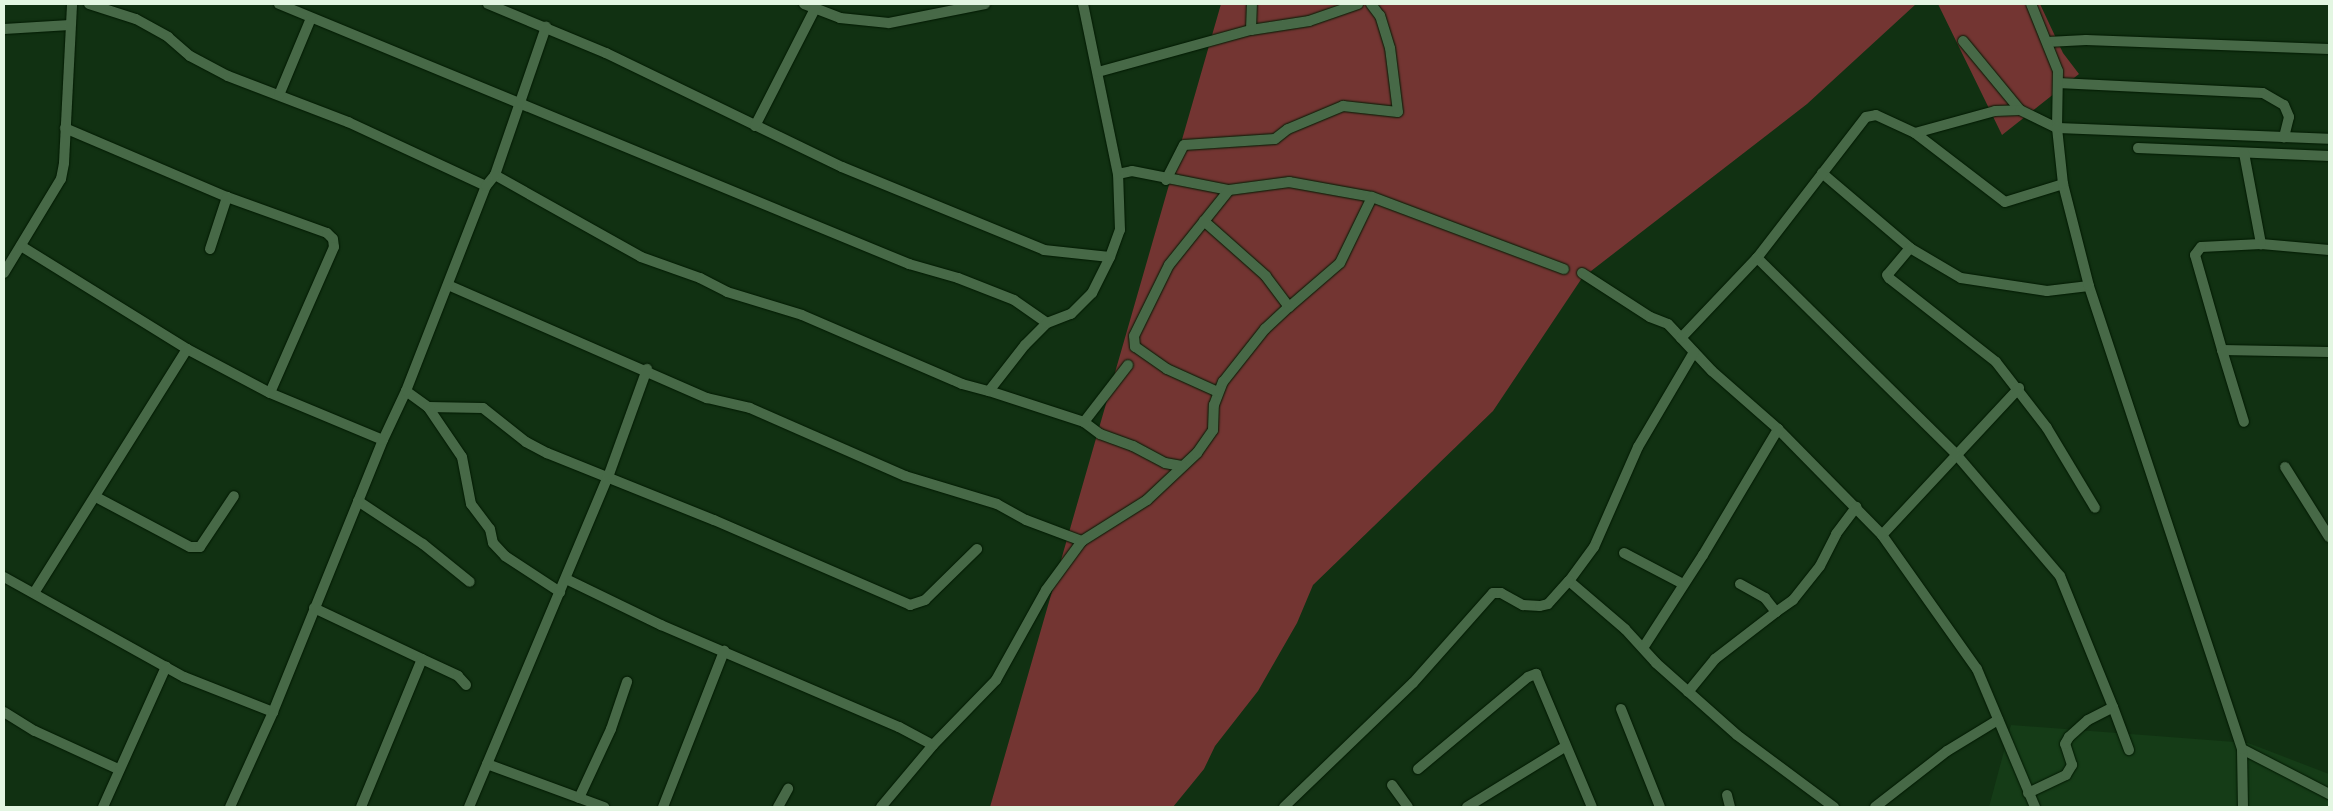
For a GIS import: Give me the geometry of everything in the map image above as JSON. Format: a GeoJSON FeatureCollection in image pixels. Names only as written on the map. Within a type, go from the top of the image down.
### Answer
{"type":"FeatureCollection","features":[{"type":"Feature","properties":{"kind":"street"},"geometry":{"type":"LineString","coordinates":[[4,273],[61,179],[72,4]]}},
{"type":"Feature","properties":{"kind":"street"},"geometry":{"type":"LineString","coordinates":[[89,4],[136,19],[168,37],[190,56],[228,76],[348,122],[486,186]]}},
{"type":"Feature","properties":{"kind":"street"},"geometry":{"type":"LineString","coordinates":[[279,4],[909,264],[958,278],[1014,300],[1047,323]]}},
{"type":"Feature","properties":{"kind":"street"},"geometry":{"type":"LineString","coordinates":[[488,4],[546,27],[842,167],[1044,250],[1110,257]]}},
{"type":"Feature","properties":{"kind":"street"},"geometry":{"type":"LineString","coordinates":[[804,4],[840,18],[890,23],[965,6],[985,4]]}},
{"type":"Feature","properties":{"kind":"street"},"geometry":{"type":"LineString","coordinates":[[989,391],[1025,345],[1047,323],[1071,314],[1092,293],[1110,257],[1120,230],[1118,174],[1083,4]]}},
{"type":"Feature","properties":{"kind":"street"},"geometry":{"type":"LineString","coordinates":[[1251,30],[1252,4]]}},
{"type":"Feature","properties":{"kind":"street"},"geometry":{"type":"LineString","coordinates":[[1098,72],[1251,30],[1309,21],[1358,4]]}},
{"type":"Feature","properties":{"kind":"street"},"geometry":{"type":"LineString","coordinates":[[1166,180],[1184,145],[1275,139],[1288,129],[1343,106],[1398,112],[1390,48],[1380,16],[1370,4]]}},
{"type":"Feature","properties":{"kind":"street"},"geometry":{"type":"LineString","coordinates":[[2031,4],[2058,70],[2057,128],[2063,184],[2089,286],[2242,749],[2243,807]]}},
{"type":"Feature","properties":{"kind":"street"},"geometry":{"type":"LineString","coordinates":[[755,126],[814,9]]}},
{"type":"Feature","properties":{"kind":"street"},"geometry":{"type":"LineString","coordinates":[[278,95],[311,18]]}},
{"type":"Feature","properties":{"kind":"street"},"geometry":{"type":"LineString","coordinates":[[4,29],[70,25]]}},
{"type":"Feature","properties":{"kind":"street"},"geometry":{"type":"LineString","coordinates":[[230,807],[273,712],[383,440],[406,391],[486,186],[495,175],[546,27]]}},
{"type":"Feature","properties":{"kind":"street"},"geometry":{"type":"LineString","coordinates":[[2047,42],[2086,40],[2329,49]]}},
{"type":"Feature","properties":{"kind":"street"},"geometry":{"type":"LineString","coordinates":[[1963,41],[2020,110],[2057,128],[2329,139]]}},
{"type":"Feature","properties":{"kind":"street"},"geometry":{"type":"LineString","coordinates":[[2058,84],[2263,92],[2284,105],[2289,117],[2284,137]]}},
{"type":"Feature","properties":{"kind":"street"},"geometry":{"type":"LineString","coordinates":[[1915,133],[1995,111],[2020,110]]}},
{"type":"Feature","properties":{"kind":"street"},"geometry":{"type":"LineString","coordinates":[[1681,338],[1758,258],[1866,117],[1876,116],[1915,133],[2005,202],[2063,184]]}},
{"type":"Feature","properties":{"kind":"street"},"geometry":{"type":"LineString","coordinates":[[65,128],[227,197],[327,233],[333,239],[334,247],[270,394]]}},
{"type":"Feature","properties":{"kind":"street"},"geometry":{"type":"LineString","coordinates":[[2138,148],[2329,156]]}},
{"type":"Feature","properties":{"kind":"street"},"geometry":{"type":"LineString","coordinates":[[2244,153],[2262,244]]}},
{"type":"Feature","properties":{"kind":"street"},"geometry":{"type":"LineString","coordinates":[[1118,174],[1132,171],[1166,180],[1229,190],[1289,182],[1372,198],[1564,269]]}},
{"type":"Feature","properties":{"kind":"street"},"geometry":{"type":"LineString","coordinates":[[1822,173],[1910,248],[1961,278],[2046,291],[2089,286]]}},
{"type":"Feature","properties":{"kind":"street"},"geometry":{"type":"LineString","coordinates":[[495,175],[641,256],[700,278],[727,292],[802,315],[962,384],[1084,422],[1100,434],[1133,446],[1165,463],[1182,466]]}},
{"type":"Feature","properties":{"kind":"street"},"geometry":{"type":"LineString","coordinates":[[1218,392],[1167,369],[1135,347],[1134,341],[1170,265],[1229,190]]}},
{"type":"Feature","properties":{"kind":"street"},"geometry":{"type":"LineString","coordinates":[[210,249],[227,197]]}},
{"type":"Feature","properties":{"kind":"street"},"geometry":{"type":"LineString","coordinates":[[881,807],[933,745],[996,680],[1046,590],[1082,540],[1147,500],[1197,453],[1212,430],[1218,392],[1265,329],[1340,263],[1372,198]]}},
{"type":"Feature","properties":{"kind":"street"},"geometry":{"type":"LineString","coordinates":[[1204,221],[1266,276],[1289,307]]}},
{"type":"Feature","properties":{"kind":"street"},"geometry":{"type":"LineString","coordinates":[[2244,422],[2197,266],[2196,249],[2262,244],[2329,250]]}},
{"type":"Feature","properties":{"kind":"street"},"geometry":{"type":"LineString","coordinates":[[20,246],[187,349],[270,394],[383,440]]}},
{"type":"Feature","properties":{"kind":"street"},"geometry":{"type":"LineString","coordinates":[[1910,248],[1887,275],[1889,278],[1996,362],[2019,388],[2095,508]]}},
{"type":"Feature","properties":{"kind":"street"},"geometry":{"type":"LineString","coordinates":[[1758,258],[1955,453],[2060,576],[2114,707],[2129,750]]}},
{"type":"Feature","properties":{"kind":"street"},"geometry":{"type":"LineString","coordinates":[[1582,274],[1650,317],[1668,324],[1694,352],[1778,429],[1882,535],[1977,670],[2035,807]]}},
{"type":"Feature","properties":{"kind":"street"},"geometry":{"type":"LineString","coordinates":[[448,285],[647,369],[707,398],[750,408],[905,476],[997,504],[1026,520],[1082,540]]}},
{"type":"Feature","properties":{"kind":"street"},"geometry":{"type":"LineString","coordinates":[[34,592],[187,349]]}},
{"type":"Feature","properties":{"kind":"street"},"geometry":{"type":"LineString","coordinates":[[2222,350],[2329,352]]}},
{"type":"Feature","properties":{"kind":"street"},"geometry":{"type":"LineString","coordinates":[[1284,807],[1414,683],[1493,593],[1501,592],[1523,605],[1540,606],[1548,604],[1569,581],[1594,547],[1638,447],[1694,352]]}},
{"type":"Feature","properties":{"kind":"street"},"geometry":{"type":"LineString","coordinates":[[1084,422],[1128,365]]}},
{"type":"Feature","properties":{"kind":"street"},"geometry":{"type":"LineString","coordinates":[[469,807],[608,477],[647,369]]}},
{"type":"Feature","properties":{"kind":"street"},"geometry":{"type":"LineString","coordinates":[[1882,535],[1955,453],[2019,388]]}},
{"type":"Feature","properties":{"kind":"street"},"geometry":{"type":"LineString","coordinates":[[406,391],[428,407],[462,457],[470,504],[490,529],[493,543],[505,556],[560,592]]}},
{"type":"Feature","properties":{"kind":"street"},"geometry":{"type":"LineString","coordinates":[[428,407],[483,408],[537,448],[910,605],[926,600],[977,549]]}},
{"type":"Feature","properties":{"kind":"street"},"geometry":{"type":"LineString","coordinates":[[1643,648],[1778,429]]}},
{"type":"Feature","properties":{"kind":"street"},"geometry":{"type":"LineString","coordinates":[[2284,467],[2329,537]]}},
{"type":"Feature","properties":{"kind":"street"},"geometry":{"type":"LineString","coordinates":[[96,496],[190,547],[205,543],[234,496]]}},
{"type":"Feature","properties":{"kind":"street"},"geometry":{"type":"LineString","coordinates":[[358,501],[423,544],[470,582]]}},
{"type":"Feature","properties":{"kind":"street"},"geometry":{"type":"LineString","coordinates":[[1688,692],[1715,659],[1793,600],[1820,566],[1836,534],[1856,507]]}},
{"type":"Feature","properties":{"kind":"street"},"geometry":{"type":"LineString","coordinates":[[1624,553],[1683,584]]}},
{"type":"Feature","properties":{"kind":"street"},"geometry":{"type":"LineString","coordinates":[[4,577],[166,667],[273,712]]}},
{"type":"Feature","properties":{"kind":"street"},"geometry":{"type":"LineString","coordinates":[[566,579],[724,652],[890,723],[933,745]]}},
{"type":"Feature","properties":{"kind":"street"},"geometry":{"type":"LineString","coordinates":[[1569,581],[1737,735],[1834,807]]}},
{"type":"Feature","properties":{"kind":"street"},"geometry":{"type":"LineString","coordinates":[[1740,584],[1764,598],[1776,612]]}},
{"type":"Feature","properties":{"kind":"street"},"geometry":{"type":"LineString","coordinates":[[314,608],[458,676],[466,685]]}},
{"type":"Feature","properties":{"kind":"street"},"geometry":{"type":"LineString","coordinates":[[663,807],[724,652]]}},
{"type":"Feature","properties":{"kind":"street"},"geometry":{"type":"LineString","coordinates":[[361,807],[422,659]]}},
{"type":"Feature","properties":{"kind":"street"},"geometry":{"type":"LineString","coordinates":[[103,807],[118,769],[166,667]]}},
{"type":"Feature","properties":{"kind":"street"},"geometry":{"type":"LineString","coordinates":[[1418,769],[1532,675],[1538,677],[1590,806]]}},
{"type":"Feature","properties":{"kind":"street"},"geometry":{"type":"LineString","coordinates":[[579,798],[611,729],[627,682]]}},
{"type":"Feature","properties":{"kind":"street"},"geometry":{"type":"LineString","coordinates":[[2028,793],[2066,775],[2072,765],[2065,744],[2069,737],[2088,720],[2114,707]]}},
{"type":"Feature","properties":{"kind":"street"},"geometry":{"type":"LineString","coordinates":[[1621,709],[1660,807]]}},
{"type":"Feature","properties":{"kind":"street"},"geometry":{"type":"LineString","coordinates":[[4,712],[35,731],[118,769]]}},
{"type":"Feature","properties":{"kind":"street"},"geometry":{"type":"LineString","coordinates":[[1875,807],[1947,751],[1998,720]]}},
{"type":"Feature","properties":{"kind":"street"},"geometry":{"type":"LineString","coordinates":[[1467,807],[1566,746]]}},
{"type":"Feature","properties":{"kind":"street"},"geometry":{"type":"LineString","coordinates":[[2242,749],[2329,794]]}},
{"type":"Feature","properties":{"kind":"street"},"geometry":{"type":"LineString","coordinates":[[487,764],[604,807]]}},
{"type":"Feature","properties":{"kind":"street"},"geometry":{"type":"LineString","coordinates":[[1392,785],[1408,807]]}},
{"type":"Feature","properties":{"kind":"street"},"geometry":{"type":"LineString","coordinates":[[778,807],[788,789]]}},
{"type":"Feature","properties":{"kind":"street"},"geometry":{"type":"LineString","coordinates":[[1727,795],[1730,807]]}},
{"type":"Feature","properties":{"kind":"shaded area"},"geometry":{"type":"Polygon","coordinates":[[[1221,4],[1916,4],[1807,104],[1582,278],[1493,411],[1313,585],[1297,623],[1258,691],[1215,746],[1204,769],[1173,807],[990,807],[1221,4]]]}},
{"type":"Feature","properties":{"kind":"shaded area"},"geometry":{"type":"Polygon","coordinates":[[[1938,4],[2040,4],[2063,53],[2079,74],[2002,135],[1938,4]]]}},
{"type":"Feature","properties":{"kind":"shaded area"},"geometry":{"type":"Polygon","coordinates":[[[2011,725],[2248,743],[2329,774],[2329,807],[1989,807],[2011,725]]]}}]}
